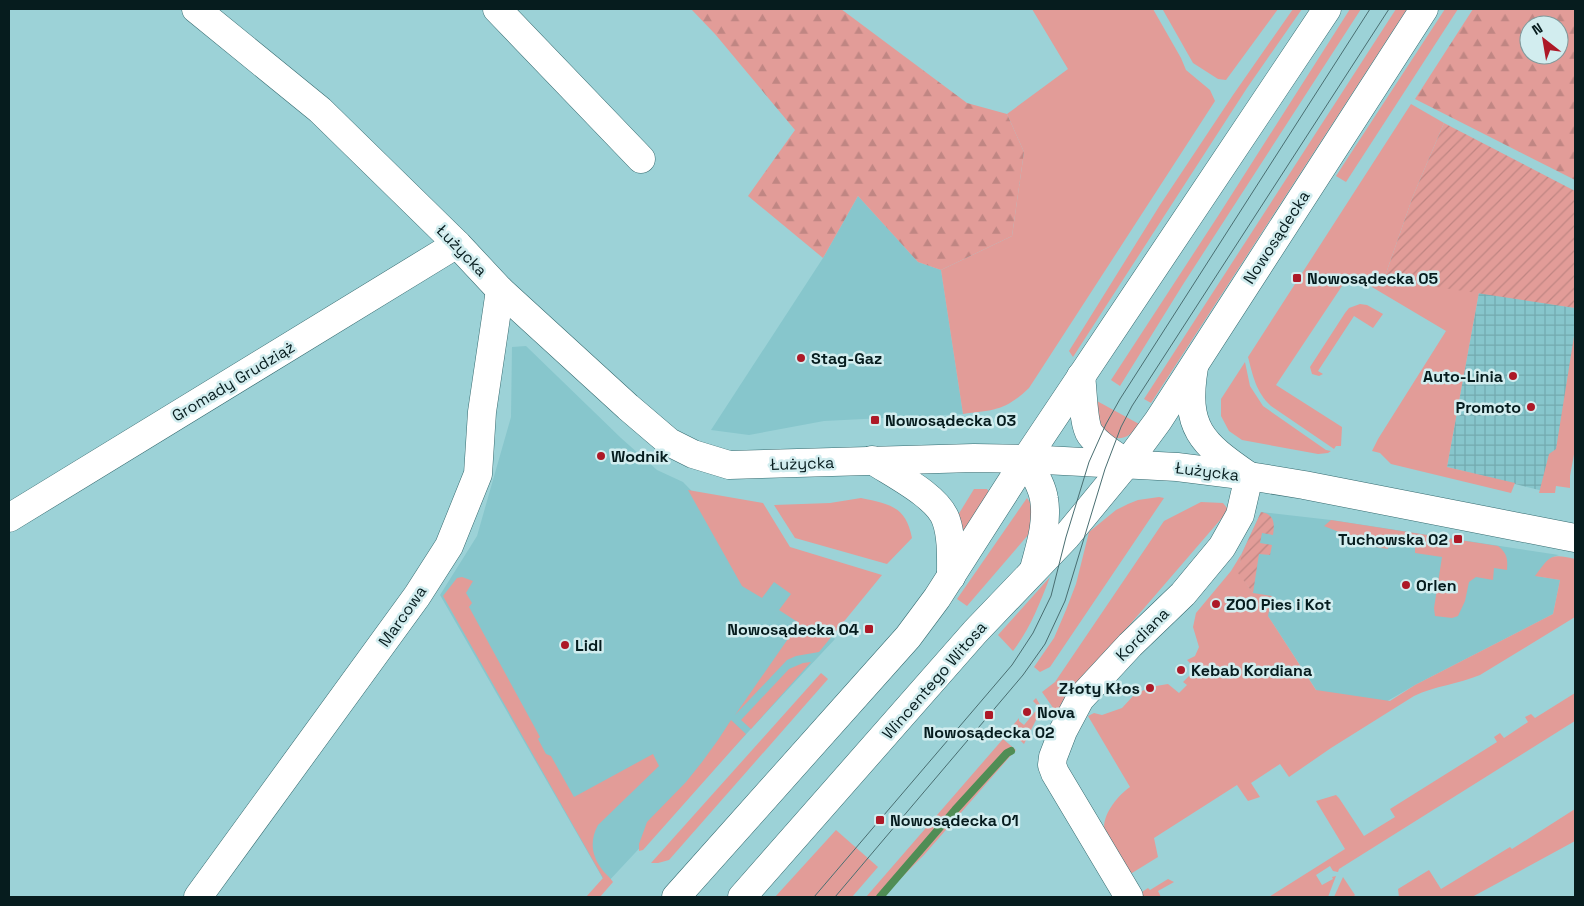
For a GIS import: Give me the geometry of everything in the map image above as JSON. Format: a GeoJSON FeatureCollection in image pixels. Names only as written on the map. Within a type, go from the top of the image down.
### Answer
{"type":"FeatureCollection","features":[{"type":"Feature","properties":{"kind":"street","name":"Łużycka"},"geometry":{"type":"LineString","coordinates":[[196,9],[320,110],[457,244],[500,290],[628,407],[669,442],[693,454],[729,465],[974,458],[1127,463],[1177,467],[1304,485],[1575,538]]}},
{"type":"Feature","properties":{"kind":"street"},"geometry":{"type":"LineString","coordinates":[[497,9],[641,159]]}},
{"type":"Feature","properties":{"kind":"street"},"geometry":{"type":"LineString","coordinates":[[676,897],[908,637],[938,598],[1026,459],[1327,9]]}},
{"type":"Feature","properties":{"kind":"street","name":"Nowosądecka"},"geometry":{"type":"LineString","coordinates":[[1127,463],[1158,421],[1424,9]]}},
{"type":"Feature","properties":{"kind":"street","name":"Gromady Grudziąż"},"geometry":{"type":"LineString","coordinates":[[9,518],[457,244]]}},
{"type":"Feature","properties":{"kind":"street","name":"Marcowa"},"geometry":{"type":"LineString","coordinates":[[198,897],[417,596],[449,546],[478,474],[482,412],[500,290]]}},
{"type":"Feature","properties":{"kind":"street"},"geometry":{"type":"LineString","coordinates":[[1194,363],[1191,407],[1194,420],[1208,444],[1249,476]]}},
{"type":"Feature","properties":{"kind":"street"},"geometry":{"type":"LineString","coordinates":[[1081,376],[1086,421],[1090,433],[1104,448],[1127,463]]}},
{"type":"Feature","properties":{"kind":"street"},"geometry":{"type":"LineString","coordinates":[[1026,459],[1042,491],[1046,516],[1043,538],[1034,571]]}},
{"type":"Feature","properties":{"kind":"street"},"geometry":{"type":"LineString","coordinates":[[872,460],[933,500],[946,518],[950,540],[952,577]]}},
{"type":"Feature","properties":{"kind":"street","name":"Wincentego Witosa"},"geometry":{"type":"LineString","coordinates":[[742,897],[975,632],[1066,537],[1127,463]]}},
{"type":"Feature","properties":{"kind":"street","name":"Kordiana"},"geometry":{"type":"LineString","coordinates":[[1129,897],[1055,774],[1052,765],[1053,757],[1069,719],[1080,699],[1130,645],[1183,594],[1222,547],[1240,515],[1249,476]]}},
{"type":"Feature","properties":{"kind":"shaded area"},"geometry":{"type":"Polygon","coordinates":[[[858,196],[918,262],[941,270],[963,414],[824,421],[749,435],[711,430],[823,258],[858,196]]]}},
{"type":"Feature","properties":{"kind":"shaded area"},"geometry":{"type":"Polygon","coordinates":[[[1479,292],[1575,308],[1575,354],[1551,493],[1447,467],[1479,292]]]}},
{"type":"Feature","properties":{"kind":"shaded area"},"geometry":{"type":"Polygon","coordinates":[[[526,346],[621,438],[657,470],[683,482],[835,639],[606,884],[440,595],[477,536],[511,417],[512,347],[526,346]]]}},
{"type":"Feature","properties":{"kind":"shaded area"},"geometry":{"type":"Polygon","coordinates":[[[1261,512],[1331,520],[1559,555],[1553,557],[1536,576],[1560,580],[1553,614],[1415,685],[1341,728],[1253,593],[1242,553],[1261,512]]]}},
{"type":"Feature","properties":{"kind":"green space"},"geometry":{"type":"Polygon","coordinates":[[[691,9],[841,9],[967,103],[1007,114],[1024,152],[1012,236],[941,270],[918,262],[858,196],[823,258],[748,196],[795,130],[715,34],[691,9]]]}},
{"type":"Feature","properties":{"kind":"green space"},"geometry":{"type":"Polygon","coordinates":[[[1032,9],[1153,9],[1186,70],[1210,90],[1215,101],[1029,388],[1021,396],[999,408],[963,414],[941,270],[1012,236],[1024,152],[1007,114],[1068,69],[1032,9]]]}},
{"type":"Feature","properties":{"kind":"green space"},"geometry":{"type":"Polygon","coordinates":[[[1164,9],[1278,9],[1226,80],[1218,79],[1193,63],[1164,9]]]}},
{"type":"Feature","properties":{"kind":"green space"},"geometry":{"type":"Polygon","coordinates":[[[1293,9],[1302,9],[1247,88],[1073,357],[1069,351],[1160,205],[1293,9]]]}},
{"type":"Feature","properties":{"kind":"green space"},"geometry":{"type":"Polygon","coordinates":[[[1350,9],[1361,9],[1182,286],[1120,386],[1111,380],[1350,9]]]}},
{"type":"Feature","properties":{"kind":"green space"},"geometry":{"type":"Polygon","coordinates":[[[1396,9],[1407,9],[1151,403],[1144,399],[1396,9]]]}},
{"type":"Feature","properties":{"kind":"green space"},"geometry":{"type":"Polygon","coordinates":[[[1445,9],[1458,9],[1346,182],[1336,176],[1445,9]]]}},
{"type":"Feature","properties":{"kind":"green space"},"geometry":{"type":"Polygon","coordinates":[[[1473,9],[1575,9],[1575,180],[1415,99],[1473,9]]]}},
{"type":"Feature","properties":{"kind":"green space"},"geometry":{"type":"Polygon","coordinates":[[[1411,104],[1444,123],[1413,196],[1384,279],[1479,292],[1447,467],[1515,483],[1511,493],[1391,464],[1380,453],[1372,451],[1446,331],[1350,274],[1276,385],[1342,427],[1341,446],[1336,446],[1334,449],[1271,406],[1258,389],[1248,357],[1411,104]]]}},
{"type":"Feature","properties":{"kind":"green space"},"geometry":{"type":"Polygon","coordinates":[[[1444,123],[1575,191],[1575,308],[1384,279],[1413,196],[1444,123]]]}},
{"type":"Feature","properties":{"kind":"green space"},"geometry":{"type":"Polygon","coordinates":[[[1360,304],[1367,305],[1383,314],[1373,328],[1354,316],[1318,371],[1323,374],[1319,376],[1312,374],[1310,367],[1345,313],[1349,308],[1360,304]]]}},
{"type":"Feature","properties":{"kind":"green space"},"geometry":{"type":"Polygon","coordinates":[[[1575,330],[1575,449],[1570,476],[1570,488],[1556,486],[1555,493],[1539,493],[1549,454],[1556,449],[1575,330]]]}},
{"type":"Feature","properties":{"kind":"green space"},"geometry":{"type":"Polygon","coordinates":[[[1245,362],[1250,386],[1263,406],[1326,450],[1331,451],[1318,454],[1242,440],[1229,431],[1221,416],[1221,399],[1245,362]]]}},
{"type":"Feature","properties":{"kind":"green space"},"geometry":{"type":"Polygon","coordinates":[[[1097,401],[1139,424],[1128,436],[1115,438],[1104,435],[1093,409],[1097,401]]]}},
{"type":"Feature","properties":{"kind":"green space"},"geometry":{"type":"Polygon","coordinates":[[[974,489],[987,489],[989,492],[962,534],[955,520],[974,489]]]}},
{"type":"Feature","properties":{"kind":"green space"},"geometry":{"type":"Polygon","coordinates":[[[688,490],[763,503],[790,547],[882,575],[819,652],[796,656],[787,660],[735,715],[799,623],[779,610],[791,594],[774,582],[762,598],[742,586],[688,490]]]}},
{"type":"Feature","properties":{"kind":"green space"},"geometry":{"type":"Polygon","coordinates":[[[861,498],[880,502],[895,508],[901,513],[909,527],[912,538],[887,564],[795,538],[774,505],[830,503],[861,498]]]}},
{"type":"Feature","properties":{"kind":"green space"},"geometry":{"type":"Polygon","coordinates":[[[1027,498],[1035,510],[1028,535],[967,606],[957,599],[1027,498]]]}},
{"type":"Feature","properties":{"kind":"green space"},"geometry":{"type":"Polygon","coordinates":[[[1164,498],[1050,667],[1040,672],[1034,667],[1054,638],[1066,610],[1076,584],[1089,532],[1116,510],[1128,504],[1138,500],[1164,498]]]}},
{"type":"Feature","properties":{"kind":"green space"},"geometry":{"type":"Polygon","coordinates":[[[1201,502],[1223,503],[1227,508],[1227,512],[1056,712],[1042,692],[1055,682],[1164,521],[1201,502]]]}},
{"type":"Feature","properties":{"kind":"green space"},"geometry":{"type":"Polygon","coordinates":[[[1261,512],[1271,517],[1274,523],[1274,531],[1273,535],[1262,533],[1260,543],[1272,545],[1270,555],[1259,554],[1253,593],[1238,573],[1242,553],[1261,512]]]}},
{"type":"Feature","properties":{"kind":"green space"},"geometry":{"type":"Polygon","coordinates":[[[1331,520],[1498,546],[1506,556],[1507,570],[1494,568],[1493,580],[1476,577],[1469,582],[1465,601],[1458,616],[1452,618],[1435,616],[1434,608],[1442,557],[1415,553],[1415,546],[1389,543],[1388,549],[1376,547],[1324,526],[1331,520]]]}},
{"type":"Feature","properties":{"kind":"green space"},"geometry":{"type":"Polygon","coordinates":[[[1242,553],[1239,573],[1253,593],[1272,596],[1268,616],[1316,690],[1390,701],[1415,685],[1553,614],[1560,580],[1535,576],[1548,560],[1555,556],[1575,559],[1575,617],[1480,675],[1414,696],[1289,777],[1280,764],[1251,783],[1260,797],[1248,801],[1237,785],[1154,838],[1158,857],[1129,873],[1108,841],[1104,829],[1110,809],[1130,787],[1088,716],[1094,713],[1102,715],[1122,708],[1134,695],[1150,687],[1168,684],[1179,693],[1187,685],[1183,682],[1196,669],[1187,660],[1195,656],[1199,647],[1193,627],[1196,613],[1231,571],[1242,553]]]}},
{"type":"Feature","properties":{"kind":"green space"},"geometry":{"type":"Polygon","coordinates":[[[462,577],[473,581],[466,593],[472,603],[469,607],[540,737],[538,739],[546,754],[551,756],[574,797],[653,754],[659,766],[598,825],[595,831],[593,847],[595,857],[602,870],[613,882],[600,897],[586,897],[603,878],[443,596],[457,578],[462,577]]]}},
{"type":"Feature","properties":{"kind":"green space"},"geometry":{"type":"Polygon","coordinates":[[[1050,577],[1030,624],[1013,651],[998,635],[1050,577]]]}},
{"type":"Feature","properties":{"kind":"green space"},"geometry":{"type":"Polygon","coordinates":[[[811,662],[751,729],[741,720],[789,669],[811,662]]]}},
{"type":"Feature","properties":{"kind":"green space"},"geometry":{"type":"Polygon","coordinates":[[[821,673],[828,679],[669,860],[651,863],[821,673]]]}},
{"type":"Feature","properties":{"kind":"green space"},"geometry":{"type":"Polygon","coordinates":[[[1575,693],[1575,721],[1339,869],[1338,872],[1333,871],[1330,866],[1316,875],[1322,885],[1336,876],[1328,897],[1269,897],[1345,849],[1316,801],[1336,795],[1364,836],[1395,817],[1390,809],[1497,742],[1494,737],[1500,733],[1504,738],[1528,722],[1525,717],[1531,714],[1535,718],[1575,693]]]}},
{"type":"Feature","properties":{"kind":"green space"},"geometry":{"type":"Polygon","coordinates":[[[1036,698],[1042,708],[1024,744],[1009,730],[1019,718],[1019,721],[1024,725],[1039,707],[1033,701],[1036,698]]]}},
{"type":"Feature","properties":{"kind":"green space"},"geometry":{"type":"Polygon","coordinates":[[[731,720],[746,734],[643,850],[639,851],[639,844],[647,822],[686,782],[731,720]]]}},
{"type":"Feature","properties":{"kind":"green space"},"geometry":{"type":"Polygon","coordinates":[[[1003,739],[1016,750],[924,855],[886,893],[886,897],[866,897],[1003,739]]]}},
{"type":"Feature","properties":{"kind":"green space"},"geometry":{"type":"Polygon","coordinates":[[[1575,809],[1575,841],[1472,897],[1399,897],[1398,889],[1429,870],[1441,889],[1510,847],[1512,849],[1575,809]]]}},
{"type":"Feature","properties":{"kind":"green space"},"geometry":{"type":"Polygon","coordinates":[[[836,830],[878,867],[852,897],[775,897],[836,830]]]}},
{"type":"Feature","properties":{"kind":"green space"},"geometry":{"type":"Polygon","coordinates":[[[1343,877],[1355,895],[1353,897],[1334,897],[1343,877]]]}},
{"type":"Feature","properties":{"kind":"green space"},"geometry":{"type":"Polygon","coordinates":[[[1168,879],[1174,882],[1158,891],[1161,897],[1143,897],[1141,895],[1148,888],[1150,890],[1168,879]]]}},
{"type":"Feature","properties":{"kind":"waterway"},"geometry":{"type":"LineString","coordinates":[[880,897],[955,810],[1007,753],[1011,751]]}},
{"type":"Feature","properties":{"kind":"tram line"},"geometry":{"type":"LineString","coordinates":[[814,897],[1012,665],[1033,633],[1051,596],[1066,537],[1089,462],[1106,424],[1120,399],[1370,9]]}},
{"type":"Feature","properties":{"kind":"tram line"},"geometry":{"type":"LineString","coordinates":[[835,897],[1023,675],[1045,644],[1065,601],[1105,469],[1121,427],[1132,406],[1389,9]]}},
{"type":"Feature","properties":{"kind":"place","name":"Nowosądecka 05"},"geometry":{"type":"Point","coordinates":[1297,278]}},
{"type":"Feature","properties":{"kind":"place","name":"Stag-Gaz"},"geometry":{"type":"Point","coordinates":[801,358]}},
{"type":"Feature","properties":{"kind":"place","name":"Auto-Linia"},"geometry":{"type":"Point","coordinates":[1513,376]}},
{"type":"Feature","properties":{"kind":"place","name":"Promoto"},"geometry":{"type":"Point","coordinates":[1531,407]}},
{"type":"Feature","properties":{"kind":"place","name":"Nowosądecka 03"},"geometry":{"type":"Point","coordinates":[875,420]}},
{"type":"Feature","properties":{"kind":"place","name":"Wodnik"},"geometry":{"type":"Point","coordinates":[601,456]}},
{"type":"Feature","properties":{"kind":"place","name":"Tuchowska 02"},"geometry":{"type":"Point","coordinates":[1458,539]}},
{"type":"Feature","properties":{"kind":"place","name":"Orlen"},"geometry":{"type":"Point","coordinates":[1406,585]}},
{"type":"Feature","properties":{"kind":"place","name":"ZOO Pies i Kot"},"geometry":{"type":"Point","coordinates":[1216,604]}},
{"type":"Feature","properties":{"kind":"place","name":"Nowosądecka 04"},"geometry":{"type":"Point","coordinates":[869,629]}},
{"type":"Feature","properties":{"kind":"place","name":"Lidl"},"geometry":{"type":"Point","coordinates":[565,645]}},
{"type":"Feature","properties":{"kind":"place","name":"Kebab Kordiana"},"geometry":{"type":"Point","coordinates":[1181,670]}},
{"type":"Feature","properties":{"kind":"place","name":"Złoty Kłos"},"geometry":{"type":"Point","coordinates":[1150,688]}},
{"type":"Feature","properties":{"kind":"place","name":"Nova"},"geometry":{"type":"Point","coordinates":[1027,712]}},
{"type":"Feature","properties":{"kind":"place","name":"Nowosądecka 02"},"geometry":{"type":"Point","coordinates":[989,715]}},
{"type":"Feature","properties":{"kind":"place","name":"Nowosądecka 01"},"geometry":{"type":"Point","coordinates":[880,820]}}]}
